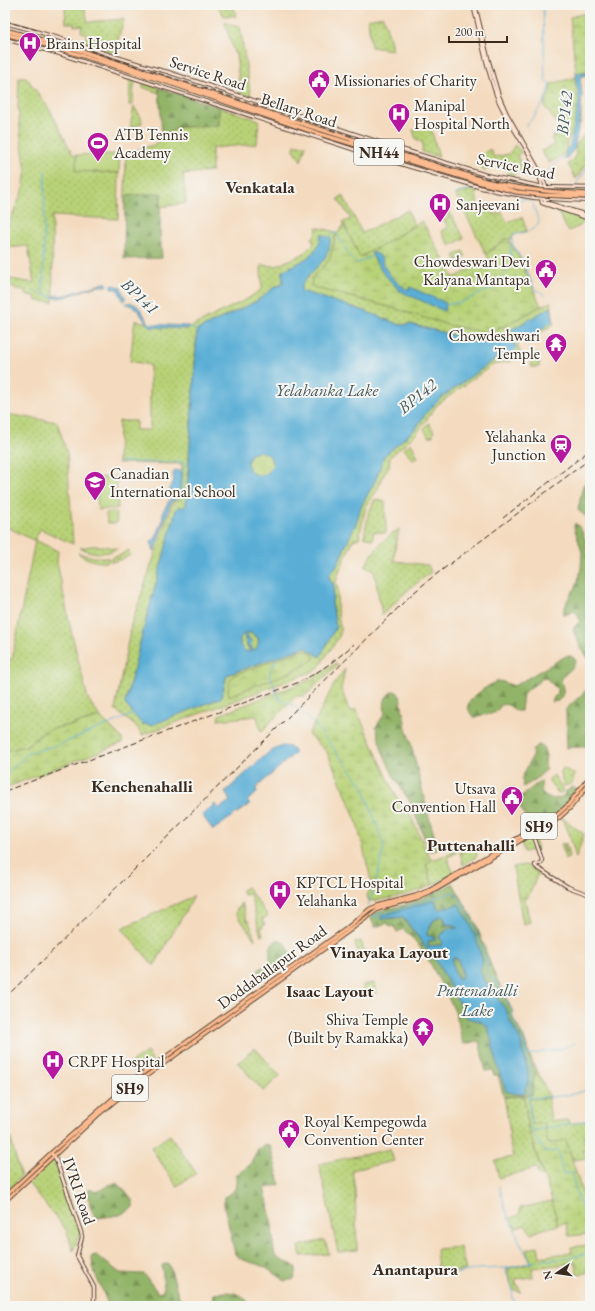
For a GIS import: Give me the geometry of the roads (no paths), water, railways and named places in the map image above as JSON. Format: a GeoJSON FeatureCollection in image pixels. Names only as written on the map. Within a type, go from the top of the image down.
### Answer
{"type":"FeatureCollection","features":[{"type":"Feature","properties":{"kind":"highway","name":"Bellary Road"},"geometry":{"type":"LineString","coordinates":[[5,30],[76,49],[320,134],[482,183],[517,192],[542,195],[590,197]]}},
{"type":"Feature","properties":{"kind":"highway","name":"Bellary Road"},"geometry":{"type":"LineString","coordinates":[[5,34],[61,48],[173,82],[485,181],[537,191],[590,194]]}},
{"type":"Feature","properties":{"kind":"main road"},"geometry":{"type":"LineString","coordinates":[[474,5],[499,96],[512,125],[546,186],[543,201]]}},
{"type":"Feature","properties":{"kind":"main road","name":"Service Road"},"geometry":{"type":"LineString","coordinates":[[5,22],[168,72],[390,146],[486,175],[542,186],[590,188]]}},
{"type":"Feature","properties":{"kind":"main road"},"geometry":{"type":"LineString","coordinates":[[5,39],[57,53],[374,156],[482,188],[533,198],[590,216]]}},
{"type":"Feature","properties":{"kind":"main road"},"geometry":{"type":"LineString","coordinates":[[539,172],[543,201]]}},
{"type":"Feature","properties":{"kind":"main road"},"geometry":{"type":"LineString","coordinates":[[482,188],[486,186],[488,182],[486,175]]}},
{"type":"Feature","properties":{"kind":"main road"},"geometry":{"type":"LineString","coordinates":[[543,201],[590,201]]}},
{"type":"Feature","properties":{"kind":"main road"},"geometry":{"type":"LineString","coordinates":[[543,201],[590,219]]}},
{"type":"Feature","properties":{"kind":"main road","name":"Doddaballapur Road"},"geometry":{"type":"LineString","coordinates":[[5,1196],[52,1154],[139,1081],[359,921],[378,909],[442,887],[559,818],[570,808],[590,776]]}},
{"type":"Feature","properties":{"kind":"main road","name":"Doddaballapur Road"},"geometry":{"type":"LineString","coordinates":[[410,899],[440,885],[557,815],[590,782]]}},
{"type":"Feature","properties":{"kind":"main road"},"geometry":{"type":"LineString","coordinates":[[533,833],[542,860],[541,863],[536,865],[536,867],[568,887],[590,896]]}},
{"type":"Feature","properties":{"kind":"main road","name":"Doddaballapur Road"},"geometry":{"type":"LineString","coordinates":[[5,1201],[52,1154]]}},
{"type":"Feature","properties":{"kind":"main road","name":"IVRI Road"},"geometry":{"type":"LineString","coordinates":[[52,1154],[81,1232],[82,1236],[77,1256],[94,1287],[94,1306]]}},
{"type":"Feature","properties":{"kind":"water"},"geometry":{"type":"Polygon","coordinates":[[[590,72],[590,75],[582,76],[580,78],[582,95],[580,119],[574,149],[565,160],[566,151],[570,145],[579,101],[575,81],[576,73],[590,72]]]}},
{"type":"Feature","properties":{"kind":"water","name":"Yelahanka Lake"},"geometry":{"type":"Polygon","coordinates":[[[321,234],[331,238],[326,256],[304,282],[301,291],[365,311],[400,325],[410,324],[457,336],[472,338],[497,338],[551,307],[553,321],[537,332],[536,335],[519,343],[517,341],[514,342],[516,349],[510,354],[501,358],[500,356],[496,357],[497,359],[441,398],[426,413],[416,428],[384,456],[376,479],[361,507],[357,521],[337,565],[329,575],[330,580],[334,585],[332,604],[336,627],[320,657],[305,647],[227,675],[221,698],[152,725],[142,724],[125,704],[176,510],[179,507],[184,507],[186,505],[197,330],[257,301],[276,286],[281,285],[283,282],[282,271],[308,257],[317,248],[321,234]],[[260,451],[251,454],[247,463],[252,473],[261,476],[268,473],[273,464],[269,455],[260,451]],[[249,632],[246,633],[252,642],[250,645],[254,651],[258,645],[258,638],[249,632]],[[244,634],[241,637],[241,647],[245,651],[250,652],[244,634]]]}},
{"type":"Feature","properties":{"kind":"water"},"geometry":{"type":"Polygon","coordinates":[[[371,253],[375,253],[380,256],[387,270],[400,285],[409,290],[410,287],[446,303],[444,311],[400,291],[382,272],[371,253]]]}},
{"type":"Feature","properties":{"kind":"water"},"geometry":{"type":"Polygon","coordinates":[[[104,283],[107,283],[107,286],[93,287],[60,298],[53,298],[53,296],[66,295],[104,283]]]}},
{"type":"Feature","properties":{"kind":"water"},"geometry":{"type":"Polygon","coordinates":[[[111,284],[120,287],[126,299],[124,302],[118,290],[111,288],[111,284]]]}},
{"type":"Feature","properties":{"kind":"water"},"geometry":{"type":"Polygon","coordinates":[[[129,302],[133,303],[139,308],[150,324],[188,326],[188,329],[150,327],[135,308],[126,304],[129,302]]]}},
{"type":"Feature","properties":{"kind":"water"},"geometry":{"type":"Polygon","coordinates":[[[175,470],[180,471],[181,476],[179,496],[171,502],[154,551],[151,542],[156,537],[162,522],[163,511],[170,499],[170,488],[174,481],[173,474],[175,470]]]}},
{"type":"Feature","properties":{"kind":"water"},"geometry":{"type":"Polygon","coordinates":[[[282,746],[291,747],[295,753],[256,788],[257,793],[247,801],[250,804],[213,830],[202,815],[215,804],[218,809],[230,801],[225,792],[269,752],[282,746]]]}},
{"type":"Feature","properties":{"kind":"water","name":"Puttenahalli Lake"},"geometry":{"type":"Polygon","coordinates":[[[435,900],[438,910],[459,904],[468,919],[476,938],[483,962],[480,971],[484,980],[507,1011],[510,1021],[520,1039],[528,1072],[528,1084],[525,1089],[526,1093],[516,1094],[506,1091],[499,1071],[488,1027],[480,1021],[467,1018],[437,962],[403,917],[381,919],[381,916],[435,900]],[[440,916],[433,921],[427,933],[427,935],[436,940],[428,941],[428,946],[442,945],[443,942],[439,937],[440,935],[447,929],[457,928],[455,925],[447,925],[443,916],[440,916]],[[453,958],[456,976],[460,979],[462,975],[460,964],[456,958],[453,958]]]}},
{"type":"Feature","properties":{"kind":"waterway"},"geometry":{"type":"LineString","coordinates":[[526,126],[544,101],[550,83],[545,80],[543,5]]}},
{"type":"Feature","properties":{"kind":"waterway","name":"BP142"},"geometry":{"type":"LineString","coordinates":[[545,177],[552,166],[566,156]]}},
{"type":"Feature","properties":{"kind":"waterway"},"geometry":{"type":"LineString","coordinates":[[576,184],[590,166]]}},
{"type":"Feature","properties":{"kind":"waterway","name":"BP141"},"geometry":{"type":"LineString","coordinates":[[45,171],[43,289],[45,295],[54,297]]}},
{"type":"Feature","properties":{"kind":"waterway"},"geometry":{"type":"LineString","coordinates":[[456,194],[473,189]]}},
{"type":"Feature","properties":{"kind":"waterway","name":"BP142"},"geometry":{"type":"LineString","coordinates":[[520,200],[532,201],[539,223],[531,230],[513,235],[512,243],[524,264],[534,288],[545,295]]}},
{"type":"Feature","properties":{"kind":"waterway"},"geometry":{"type":"LineString","coordinates":[[330,238],[335,231],[355,263],[373,256]]}},
{"type":"Feature","properties":{"kind":"waterway"},"geometry":{"type":"LineString","coordinates":[[445,305],[462,302],[492,288],[512,265],[510,249],[512,243]]}},
{"type":"Feature","properties":{"kind":"waterway","name":"BP141"},"geometry":{"type":"LineString","coordinates":[[34,290],[44,295]]}},
{"type":"Feature","properties":{"kind":"waterway","name":"BP141"},"geometry":{"type":"LineString","coordinates":[[188,327],[197,330]]}},
{"type":"Feature","properties":{"kind":"waterway"},"geometry":{"type":"LineString","coordinates":[[119,462],[184,463],[181,500]]}},
{"type":"Feature","properties":{"kind":"waterway"},"geometry":{"type":"LineString","coordinates":[[277,657],[269,674],[280,700],[293,705],[315,725],[362,784],[384,846],[378,875],[368,906],[369,908]]}},
{"type":"Feature","properties":{"kind":"waterway"},"geometry":{"type":"LineString","coordinates":[[5,775],[28,753],[58,745],[134,714]]}},
{"type":"Feature","properties":{"kind":"waterway"},"geometry":{"type":"LineString","coordinates":[[374,915],[377,913],[387,913],[454,892],[457,894],[472,919],[487,962],[487,974],[495,981],[512,1010],[513,1019],[523,1038],[526,1057],[531,1073],[529,1092]]}},
{"type":"Feature","properties":{"kind":"waterway"},"geometry":{"type":"LineString","coordinates":[[371,911],[374,916],[381,918]]}},
{"type":"Feature","properties":{"kind":"waterway"},"geometry":{"type":"LineString","coordinates":[[524,1041],[528,1055],[560,1049],[575,1043]]}},
{"type":"Feature","properties":{"kind":"waterway"},"geometry":{"type":"LineString","coordinates":[[530,1094],[531,1098],[553,1097],[568,1095],[590,1089]]}},
{"type":"Feature","properties":{"kind":"waterway"},"geometry":{"type":"LineString","coordinates":[[530,1094],[531,1131],[546,1153],[558,1150],[563,1174],[572,1173],[575,1188],[589,1229],[590,1244]]}},
{"type":"Feature","properties":{"kind":"waterway"},"geometry":{"type":"LineString","coordinates":[[532,1131],[590,1120]]}},
{"type":"Feature","properties":{"kind":"waterway"},"geometry":{"type":"LineString","coordinates":[[499,1186],[509,1220],[514,1226],[518,1239],[529,1259],[529,1263]]}},
{"type":"Feature","properties":{"kind":"waterway"},"geometry":{"type":"LineString","coordinates":[[521,1305],[512,1299],[513,1291],[506,1271],[507,1268],[536,1261],[568,1258],[589,1253],[590,1248]]}},
{"type":"Feature","properties":{"kind":"waterway"},"geometry":{"type":"LineString","coordinates":[[441,1273],[449,1275],[478,1269],[507,1268]]}},
{"type":"Feature","properties":{"kind":"railway"},"geometry":{"type":"LineString","coordinates":[[5,21],[37,30]]}},
{"type":"Feature","properties":{"kind":"railway"},"geometry":{"type":"LineString","coordinates":[[90,51],[410,155],[481,177],[506,183]]}},
{"type":"Feature","properties":{"kind":"railway"},"geometry":{"type":"LineString","coordinates":[[503,518],[590,450]]}},
{"type":"Feature","properties":{"kind":"railway"},"geometry":{"type":"LineString","coordinates":[[5,998],[411,595],[430,579],[590,459]]}},
{"type":"Feature","properties":{"kind":"railway"},"geometry":{"type":"LineString","coordinates":[[5,791],[292,685],[325,667],[354,644]]}},
{"type":"Feature","properties":{"kind":"place","name":"Brains Hospital"},"geometry":{"type":"Point","coordinates":[30,62]}},
{"type":"Feature","properties":{"kind":"place","name":"Missionaries of Charity"},"geometry":{"type":"Point","coordinates":[319,100]}},
{"type":"Feature","properties":{"kind":"place","name":"Manipal Hospital North"},"geometry":{"type":"Point","coordinates":[399,134]}},
{"type":"Feature","properties":{"kind":"place","name":"ATB Tennis Academy"},"geometry":{"type":"Point","coordinates":[98,162]}},
{"type":"Feature","properties":{"kind":"place","name":"Sanjeevani"},"geometry":{"type":"Point","coordinates":[440,224]}},
{"type":"Feature","properties":{"kind":"place","name":"Chowdeswari Devi Kalyana Mantapa"},"geometry":{"type":"Point","coordinates":[546,290]}},
{"type":"Feature","properties":{"kind":"place","name":"Chowdeshwari Temple"},"geometry":{"type":"Point","coordinates":[556,364]}},
{"type":"Feature","properties":{"kind":"place","name":"Yelahanka Junction"},"geometry":{"type":"Point","coordinates":[561,464]}},
{"type":"Feature","properties":{"kind":"place","name":"Canadian International School"},"geometry":{"type":"Point","coordinates":[95,502]}},
{"type":"Feature","properties":{"kind":"place","name":"Utsava Convention Hall"},"geometry":{"type":"Point","coordinates":[512,816]}},
{"type":"Feature","properties":{"kind":"place","name":"KPTCL Hospital Yelahanka"},"geometry":{"type":"Point","coordinates":[280,910]}},
{"type":"Feature","properties":{"kind":"place","name":"Shiva Temple (Built by Ramakka)"},"geometry":{"type":"Point","coordinates":[423,1048]}},
{"type":"Feature","properties":{"kind":"place","name":"CRPF Hospital"},"geometry":{"type":"Point","coordinates":[53,1080]}},
{"type":"Feature","properties":{"kind":"place","name":"Royal Kempegowda Convention Center"},"geometry":{"type":"Point","coordinates":[289,1150]}},
{"type":"Feature","properties":{"kind":"district","name":"Venkatala"},"geometry":{"type":"Point","coordinates":[260,187]}},
{"type":"Feature","properties":{"kind":"district","name":"Kenchenahalli"},"geometry":{"type":"Point","coordinates":[142,786]}},
{"type":"Feature","properties":{"kind":"district","name":"Puttenahalli"},"geometry":{"type":"Point","coordinates":[471,845]}},
{"type":"Feature","properties":{"kind":"district","name":"Vinayaka Layout"},"geometry":{"type":"Point","coordinates":[389,952]}},
{"type":"Feature","properties":{"kind":"district","name":"Isaac Layout"},"geometry":{"type":"Point","coordinates":[330,991]}},
{"type":"Feature","properties":{"kind":"district","name":"Anantapura"},"geometry":{"type":"Point","coordinates":[415,1269]}}]}
